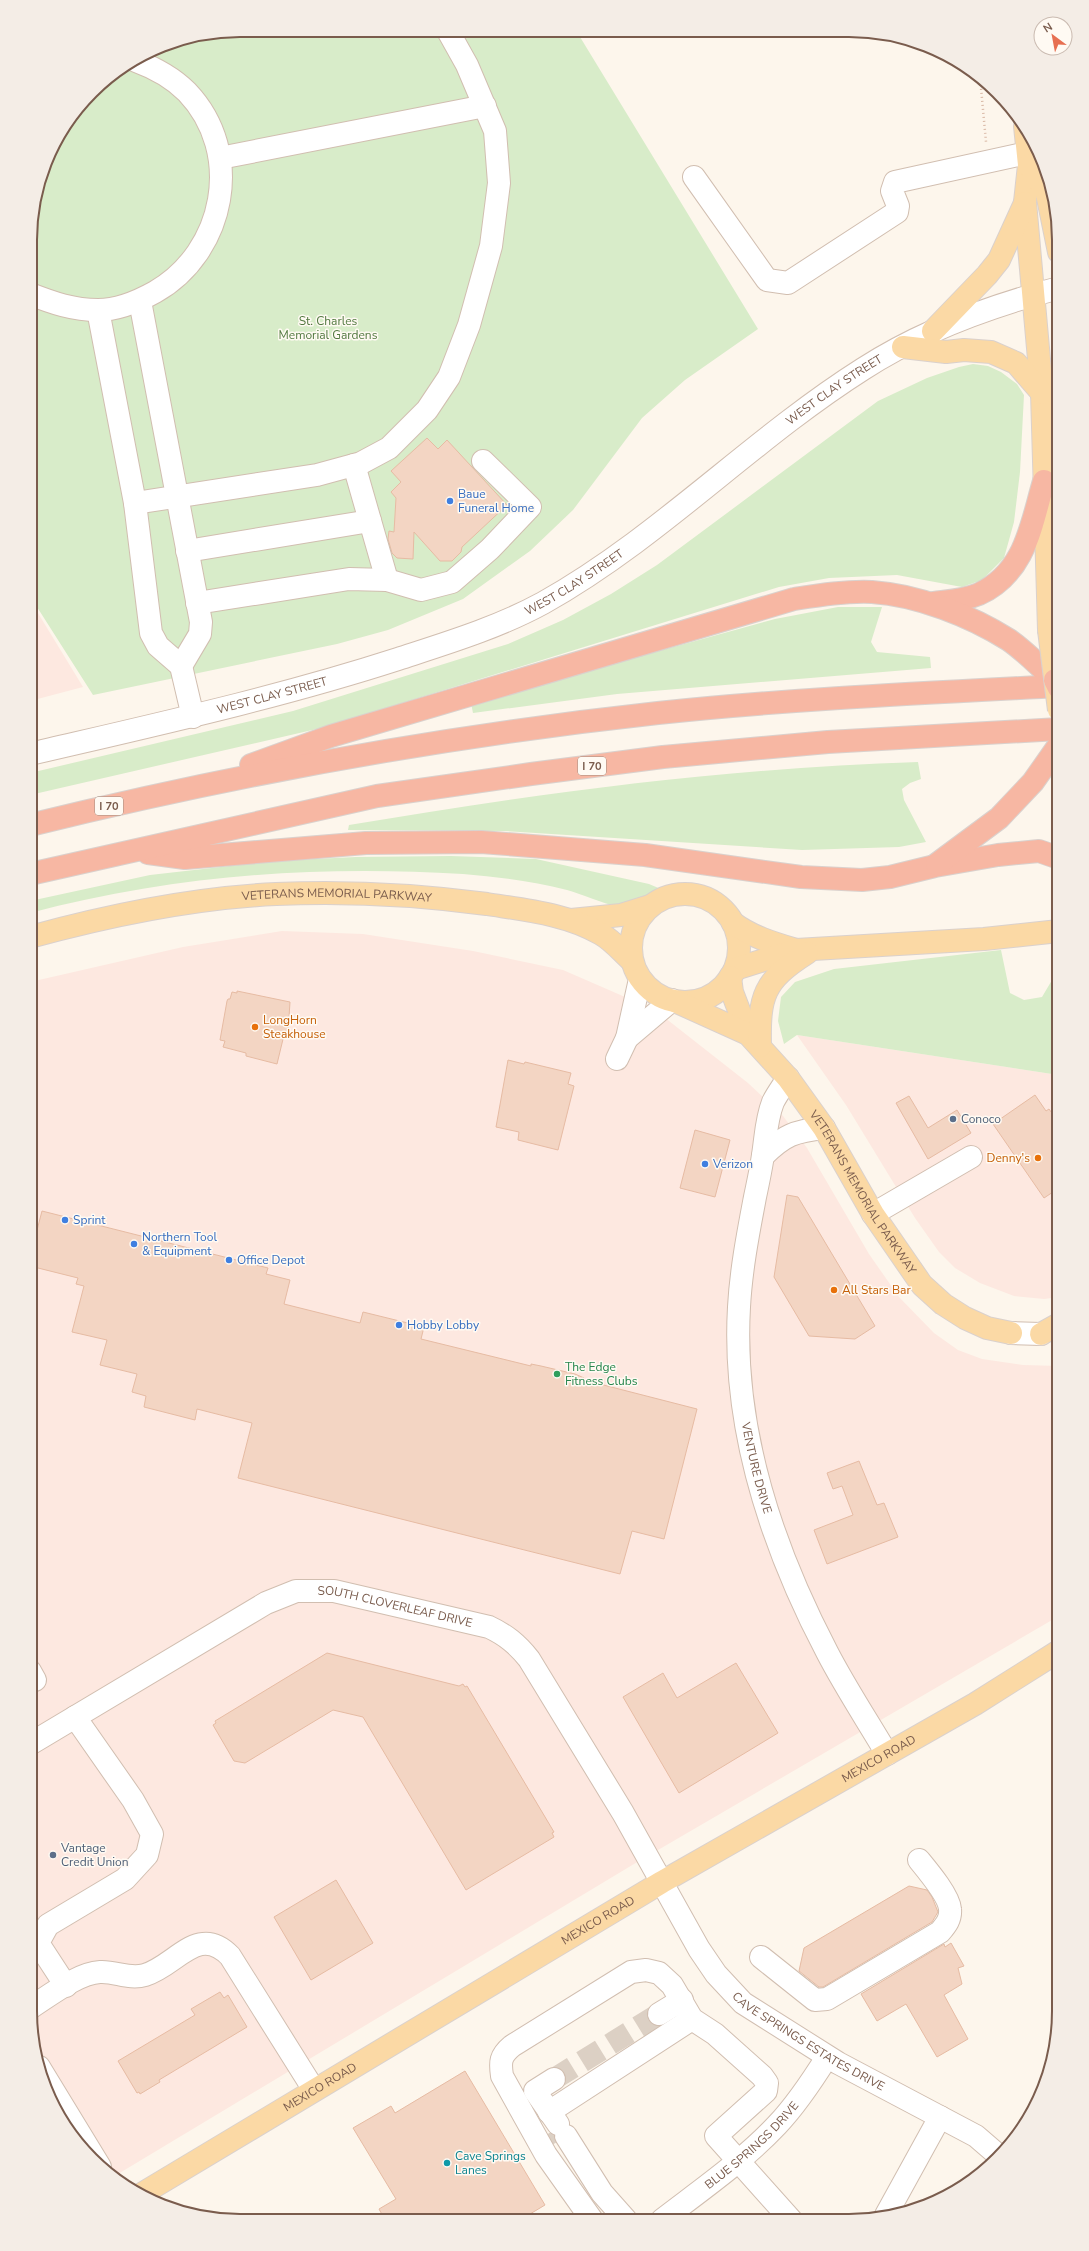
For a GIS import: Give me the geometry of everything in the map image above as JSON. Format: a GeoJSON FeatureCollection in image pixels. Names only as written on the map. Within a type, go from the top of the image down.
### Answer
{"type":"FeatureCollection","features":[{"type":"Feature","properties":{"kind":"highway"},"geometry":{"type":"LineString","coordinates":[[929,604],[960,600],[979,594],[997,584],[1012,568],[1024,551],[1044,480]]}},
{"type":"Feature","properties":{"kind":"highway"},"geometry":{"type":"LineString","coordinates":[[187,788],[331,736],[794,599],[832,593],[873,592],[929,604],[961,614],[1009,641],[1052,680]]}},
{"type":"Feature","properties":{"kind":"highway"},"geometry":{"type":"LineString","coordinates":[[1049,630],[1052,636]]}},
{"type":"Feature","properties":{"kind":"highway","name":"I 70"},"geometry":{"type":"LineString","coordinates":[[37,823],[187,788],[360,755],[525,729],[660,713],[837,699],[1052,685]]}},
{"type":"Feature","properties":{"kind":"highway","name":"I 70"},"geometry":{"type":"LineString","coordinates":[[37,872],[378,796],[531,774],[663,757],[828,742],[1052,729]]}},
{"type":"Feature","properties":{"kind":"highway"},"geometry":{"type":"LineString","coordinates":[[935,866],[999,818],[1033,782],[1052,755]]}},
{"type":"Feature","properties":{"kind":"highway"},"geometry":{"type":"LineString","coordinates":[[131,851],[185,858],[366,843],[481,842],[645,855],[801,876],[862,880],[890,877],[935,866],[1039,851],[1052,856]]}},
{"type":"Feature","properties":{"kind":"main road"},"geometry":{"type":"LineString","coordinates":[[1026,141],[1028,159],[1025,202],[1042,393],[1049,630],[1052,648]]}},
{"type":"Feature","properties":{"kind":"main road"},"geometry":{"type":"LineString","coordinates":[[1028,159],[1046,193]]}},
{"type":"Feature","properties":{"kind":"main road"},"geometry":{"type":"LineString","coordinates":[[933,331],[987,275],[999,260],[1025,202]]}},
{"type":"Feature","properties":{"kind":"main road"},"geometry":{"type":"LineString","coordinates":[[903,347],[946,352],[964,350],[991,352],[1016,363],[1042,393]]}},
{"type":"Feature","properties":{"kind":"main road","name":"VETERANS MEMORIAL PARKWAY"},"geometry":{"type":"LineString","coordinates":[[37,935],[152,909],[275,894],[332,893],[457,900],[506,907],[570,920],[602,934],[636,970]]}},
{"type":"Feature","properties":{"kind":"main road"},"geometry":{"type":"LineString","coordinates":[[570,920],[620,915],[650,906],[671,896],[683,893],[701,896],[717,904],[730,917],[737,934],[739,951],[732,973],[725,984],[712,995],[695,1001],[674,1001],[660,997],[646,986],[636,970],[631,937],[638,920],[650,906]]}},
{"type":"Feature","properties":{"kind":"main road"},"geometry":{"type":"LineString","coordinates":[[733,924],[765,941],[805,949],[984,939],[1052,932]]}},
{"type":"Feature","properties":{"kind":"main road"},"geometry":{"type":"LineString","coordinates":[[732,973],[805,949]]}},
{"type":"Feature","properties":{"kind":"main road"},"geometry":{"type":"LineString","coordinates":[[754,1040],[759,1013],[768,986],[784,968],[805,949]]}},
{"type":"Feature","properties":{"kind":"main road","name":"VETERANS MEMORIAL PARKWAY"},"geometry":{"type":"LineString","coordinates":[[732,973],[732,992],[754,1040],[788,1078],[824,1128],[872,1214],[922,1285],[943,1304],[965,1318],[988,1328],[1011,1333]]}},
{"type":"Feature","properties":{"kind":"main road","name":"VETERANS MEMORIAL PARKWAY"},"geometry":{"type":"LineString","coordinates":[[674,1001],[754,1040]]}},
{"type":"Feature","properties":{"kind":"main road","name":"MEXICO ROAD"},"geometry":{"type":"LineString","coordinates":[[146,2191],[662,1882],[975,1704],[1052,1655]]}},
{"type":"Feature","properties":{"kind":"street"},"geometry":{"type":"LineString","coordinates":[[135,503],[317,475],[354,465],[389,448],[427,410],[449,377],[469,326],[491,246],[499,183],[495,131],[467,65],[451,37]]}},
{"type":"Feature","properties":{"kind":"street"},"geometry":{"type":"LineString","coordinates":[[37,297],[61,306],[98,310],[119,307],[140,301],[170,284],[195,259],[213,228],[221,194],[220,158],[208,123],[187,92],[158,70],[141,62]]}},
{"type":"Feature","properties":{"kind":"street"},"geometry":{"type":"LineString","coordinates":[[220,158],[485,106]]}},
{"type":"Feature","properties":{"kind":"street"},"geometry":{"type":"LineString","coordinates":[[694,177],[767,280],[788,282],[897,212],[898,206],[892,191],[895,182],[989,163],[1028,159]]}},
{"type":"Feature","properties":{"kind":"street","name":"WEST CLAY STREET"},"geometry":{"type":"LineString","coordinates":[[37,752],[193,717],[323,683],[396,660],[501,622],[540,604],[591,574],[630,548],[804,410],[864,368],[933,331],[972,314],[1052,290]]}},
{"type":"Feature","properties":{"kind":"street"},"geometry":{"type":"LineString","coordinates":[[140,301],[201,622],[200,634],[181,666]]}},
{"type":"Feature","properties":{"kind":"street"},"geometry":{"type":"LineString","coordinates":[[98,310],[135,503],[151,633],[158,646],[181,666],[193,717]]}},
{"type":"Feature","properties":{"kind":"street"},"geometry":{"type":"LineString","coordinates":[[197,603],[348,580],[387,580],[421,590],[452,582],[490,549],[530,507],[483,461]]}},
{"type":"Feature","properties":{"kind":"street"},"geometry":{"type":"LineString","coordinates":[[354,465],[387,580]]}},
{"type":"Feature","properties":{"kind":"street"},"geometry":{"type":"LineString","coordinates":[[187,551],[370,522]]}},
{"type":"Feature","properties":{"kind":"street"},"geometry":{"type":"LineString","coordinates":[[617,1059],[627,1038],[636,970]]}},
{"type":"Feature","properties":{"kind":"street"},"geometry":{"type":"LineString","coordinates":[[627,1038],[674,1001]]}},
{"type":"Feature","properties":{"kind":"street","name":"VENTURE DRIVE"},"geometry":{"type":"LineString","coordinates":[[788,1078],[774,1100],[765,1127],[763,1156],[744,1251],[739,1307],[739,1366],[746,1423],[760,1484],[803,1605],[827,1653],[887,1754]]}},
{"type":"Feature","properties":{"kind":"street"},"geometry":{"type":"LineString","coordinates":[[763,1156],[778,1141],[791,1134],[824,1128]]}},
{"type":"Feature","properties":{"kind":"street"},"geometry":{"type":"LineString","coordinates":[[872,1214],[971,1157]]}},
{"type":"Feature","properties":{"kind":"street","name":"VETERANS MEMORIAL PARKWAY"},"geometry":{"type":"LineString","coordinates":[[1011,1333],[1052,1333]]}},
{"type":"Feature","properties":{"kind":"street","name":"SOUTH CLOVERLEAF DRIVE"},"geometry":{"type":"LineString","coordinates":[[37,1740],[266,1603],[296,1591],[334,1591],[467,1621],[489,1627],[505,1635],[518,1645],[529,1659],[623,1813],[662,1882]]}},
{"type":"Feature","properties":{"kind":"street"},"geometry":{"type":"LineString","coordinates":[[66,1986],[38,1943],[48,1925],[125,1879],[147,1855],[152,1834],[133,1800],[75,1717]]}},
{"type":"Feature","properties":{"kind":"street"},"geometry":{"type":"LineString","coordinates":[[761,1957],[815,2000],[827,1999],[940,1932],[948,1921],[950,1908],[937,1883],[919,1860]]}},
{"type":"Feature","properties":{"kind":"street","name":"CAVE SPRINGS ESTATES DRIVE"},"geometry":{"type":"LineString","coordinates":[[662,1882],[699,1948],[716,1974],[743,2003],[827,2056],[976,2136],[995,2153]]}},
{"type":"Feature","properties":{"kind":"street"},"geometry":{"type":"LineString","coordinates":[[37,2004],[91,1973],[112,1973],[134,1978],[147,1975],[198,1945],[214,1943],[222,1947],[230,1956],[314,2090]]}},
{"type":"Feature","properties":{"kind":"street"},"geometry":{"type":"LineString","coordinates":[[588,2214],[546,2155],[502,2076],[500,2062],[504,2053],[512,2046],[631,1972],[646,1970],[659,1973],[672,1985],[692,2019],[715,2034],[762,2076],[767,2083],[766,2091],[716,2136],[786,2214]]}},
{"type":"Feature","properties":{"kind":"street"},"geometry":{"type":"LineString","coordinates":[[659,2014],[682,2000]]}},
{"type":"Feature","properties":{"kind":"street"},"geometry":{"type":"LineString","coordinates":[[560,2129],[692,2019]]}},
{"type":"Feature","properties":{"kind":"street","name":"BLUE SPRINGS DRIVE"},"geometry":{"type":"LineString","coordinates":[[670,2214],[739,2160],[781,2120],[804,2094],[827,2056]]}},
{"type":"Feature","properties":{"kind":"street"},"geometry":{"type":"LineString","coordinates":[[554,2079],[535,2091],[560,2129],[584,2180],[602,2193],[621,2214]]}},
{"type":"Feature","properties":{"kind":"street"},"geometry":{"type":"LineString","coordinates":[[52,2088],[85,2143]]}},
{"type":"Feature","properties":{"kind":"street"},"geometry":{"type":"LineString","coordinates":[[889,2210],[940,2117]]}},
{"type":"Feature","properties":{"kind":"path"},"geometry":{"type":"LineString","coordinates":[[980,85],[982,110],[989,163]]}},
{"type":"Feature","properties":{"kind":"shaded area"},"geometry":{"type":"Polygon","coordinates":[[[37,611],[83,687],[37,699],[37,611]]]}},
{"type":"Feature","properties":{"kind":"shaded area"},"geometry":{"type":"Polygon","coordinates":[[[282,931],[363,934],[473,951],[563,970],[655,1010],[748,1083],[783,1116],[807,1148],[869,1254],[899,1297],[934,1333],[958,1350],[982,1359],[1023,1365],[1052,1366],[1052,1620],[634,1864],[118,2174],[96,2155],[87,2145],[58,2101],[52,2089],[44,2064],[37,2024],[37,980],[183,947],[282,931]]]}},
{"type":"Feature","properties":{"kind":"shaded area"},"geometry":{"type":"Polygon","coordinates":[[[797,1035],[1052,1074],[1052,1298],[1044,1299],[1014,1296],[980,1283],[955,1268],[939,1252],[915,1218],[846,1105],[797,1035]]]}},
{"type":"Feature","properties":{"kind":"green space","name":"St. Charles Memorial Gardens"},"geometry":{"type":"Polygon","coordinates":[[[227,37],[580,37],[758,329],[685,380],[642,418],[573,510],[530,551],[463,599],[388,630],[337,644],[93,695],[37,607],[37,227],[44,187],[52,162],[64,138],[79,116],[106,87],[138,64],[162,52],[200,41],[227,37]]]}},
{"type":"Feature","properties":{"kind":"green space"},"geometry":{"type":"Polygon","coordinates":[[[973,364],[988,366],[1001,372],[1017,384],[1024,395],[1020,472],[1014,522],[1004,558],[982,580],[962,587],[897,575],[829,578],[779,587],[321,728],[37,793],[37,771],[293,711],[508,644],[563,620],[611,594],[657,565],[878,401],[927,378],[959,367],[973,364]]]}},
{"type":"Feature","properties":{"kind":"green space"},"geometry":{"type":"Polygon","coordinates":[[[838,607],[882,607],[871,642],[877,652],[930,657],[931,668],[617,694],[473,713],[471,703],[775,619],[838,607]]]}},
{"type":"Feature","properties":{"kind":"green space"},"geometry":{"type":"Polygon","coordinates":[[[918,762],[921,779],[910,783],[902,789],[904,800],[926,842],[899,847],[802,850],[505,831],[348,830],[349,825],[420,813],[490,802],[632,784],[775,770],[918,762]]]}},
{"type":"Feature","properties":{"kind":"green space"},"geometry":{"type":"Polygon","coordinates":[[[451,856],[536,859],[649,884],[675,895],[639,905],[617,906],[554,887],[489,876],[408,872],[299,872],[245,876],[138,890],[84,900],[37,911],[37,899],[150,875],[273,861],[356,857],[451,856]]]}},
{"type":"Feature","properties":{"kind":"green space"},"geometry":{"type":"Polygon","coordinates":[[[1001,950],[1010,993],[1024,1000],[1042,997],[1052,980],[1052,1074],[797,1035],[784,1044],[778,1021],[781,997],[795,982],[834,969],[1001,950]]]}},
{"type":"Feature","properties":{"kind":"building","name":"Baue Funeral Home"},"geometry":{"type":"Polygon","coordinates":[[[427,438],[438,449],[447,440],[507,505],[462,547],[461,552],[452,561],[440,561],[414,532],[413,559],[397,558],[392,553],[388,539],[389,531],[394,532],[396,498],[391,492],[401,482],[391,471],[427,438]]]}},
{"type":"Feature","properties":{"kind":"building","name":"LongHorn Steakhouse"},"geometry":{"type":"Polygon","coordinates":[[[237,991],[290,1002],[289,1017],[291,1018],[286,1036],[284,1035],[277,1064],[246,1056],[246,1053],[223,1047],[225,1041],[220,1040],[227,1001],[230,999],[232,992],[237,993],[237,991]]]}},
{"type":"Feature","properties":{"kind":"building"},"geometry":{"type":"Polygon","coordinates":[[[508,1060],[524,1064],[525,1062],[571,1073],[568,1084],[574,1086],[558,1150],[518,1140],[519,1132],[496,1127],[508,1060]]]}},
{"type":"Feature","properties":{"kind":"building","name":"Denny's"},"geometry":{"type":"Polygon","coordinates":[[[1035,1095],[1046,1111],[1049,1109],[1052,1113],[1052,1193],[1044,1198],[993,1124],[1035,1095]]]}},
{"type":"Feature","properties":{"kind":"building","name":"Conoco"},"geometry":{"type":"Polygon","coordinates":[[[909,1096],[928,1128],[957,1110],[971,1133],[928,1159],[896,1103],[909,1096]]]}},
{"type":"Feature","properties":{"kind":"building","name":"Verizon"},"geometry":{"type":"Polygon","coordinates":[[[695,1130],[730,1140],[715,1197],[680,1188],[695,1130]]]}},
{"type":"Feature","properties":{"kind":"building"},"geometry":{"type":"Polygon","coordinates":[[[787,1195],[798,1197],[875,1326],[855,1339],[809,1336],[774,1277],[787,1195]]]}},
{"type":"Feature","properties":{"kind":"building"},"geometry":{"type":"Polygon","coordinates":[[[42,1211],[268,1268],[266,1274],[290,1280],[284,1304],[360,1323],[363,1312],[424,1327],[421,1339],[531,1366],[531,1364],[575,1374],[584,1378],[584,1380],[697,1409],[664,1539],[632,1531],[620,1574],[238,1478],[252,1423],[197,1409],[195,1420],[144,1407],[146,1396],[132,1392],[137,1374],[100,1365],[107,1340],[72,1332],[84,1286],[76,1284],[78,1278],[37,1268],[37,1230],[42,1211]]]}},
{"type":"Feature","properties":{"kind":"building"},"geometry":{"type":"Polygon","coordinates":[[[859,1461],[877,1505],[884,1503],[898,1537],[827,1564],[814,1530],[853,1515],[842,1486],[833,1489],[827,1473],[859,1461]]]}},
{"type":"Feature","properties":{"kind":"building"},"geometry":{"type":"Polygon","coordinates":[[[327,1653],[459,1686],[463,1684],[465,1687],[467,1686],[554,1832],[552,1833],[554,1837],[466,1890],[363,1717],[333,1710],[245,1763],[234,1761],[213,1725],[216,1723],[215,1721],[327,1653]]]}},
{"type":"Feature","properties":{"kind":"building"},"geometry":{"type":"Polygon","coordinates":[[[736,1663],[778,1733],[679,1793],[623,1697],[663,1673],[677,1698],[736,1663]]]}},
{"type":"Feature","properties":{"kind":"building"},"geometry":{"type":"Polygon","coordinates":[[[336,1880],[373,1943],[311,1980],[274,1917],[336,1880]]]}},
{"type":"Feature","properties":{"kind":"building"},"geometry":{"type":"Polygon","coordinates":[[[909,1886],[927,1890],[932,1897],[938,1912],[932,1922],[823,1987],[819,1987],[799,1971],[804,1948],[909,1886]]]}},
{"type":"Feature","properties":{"kind":"building"},"geometry":{"type":"Polygon","coordinates":[[[951,1943],[964,1966],[958,1968],[962,1984],[944,1995],[968,2039],[937,2057],[906,2004],[877,2021],[861,1994],[944,1944],[945,1947],[951,1943]]]}},
{"type":"Feature","properties":{"kind":"building"},"geometry":{"type":"Polygon","coordinates":[[[220,1992],[224,1998],[228,1995],[247,2027],[159,2080],[160,2082],[140,2094],[139,2092],[137,2093],[118,2061],[195,2015],[191,2009],[220,1992]]]}},
{"type":"Feature","properties":{"kind":"building","name":"Cave Springs Lanes"},"geometry":{"type":"Polygon","coordinates":[[[465,2071],[545,2205],[530,2214],[382,2214],[379,2209],[396,2199],[353,2128],[391,2106],[395,2113],[465,2071]]]}},
{"type":"Feature","properties":{"kind":"tunnel"},"geometry":{"type":"LineString","coordinates":[[554,2079],[659,2014]]}},
{"type":"Feature","properties":{"kind":"tunnel"},"geometry":{"type":"LineString","coordinates":[[551,2132],[557,2142]]}},
{"type":"Feature","properties":{"kind":"place","name":"Baue Funeral Home"},"geometry":{"type":"Point","coordinates":[450,501]}},
{"type":"Feature","properties":{"kind":"place","name":"LongHorn Steakhouse"},"geometry":{"type":"Point","coordinates":[255,1027]}},
{"type":"Feature","properties":{"kind":"place","name":"Conoco"},"geometry":{"type":"Point","coordinates":[953,1119]}},
{"type":"Feature","properties":{"kind":"place","name":"Denny's"},"geometry":{"type":"Point","coordinates":[1038,1158]}},
{"type":"Feature","properties":{"kind":"place","name":"Verizon"},"geometry":{"type":"Point","coordinates":[705,1164]}},
{"type":"Feature","properties":{"kind":"place","name":"Sprint"},"geometry":{"type":"Point","coordinates":[65,1220]}},
{"type":"Feature","properties":{"kind":"place","name":"Northern Tool & Equipment"},"geometry":{"type":"Point","coordinates":[134,1244]}},
{"type":"Feature","properties":{"kind":"place","name":"Office Depot"},"geometry":{"type":"Point","coordinates":[229,1260]}},
{"type":"Feature","properties":{"kind":"place","name":"All Stars Bar"},"geometry":{"type":"Point","coordinates":[834,1290]}},
{"type":"Feature","properties":{"kind":"place","name":"Hobby Lobby"},"geometry":{"type":"Point","coordinates":[399,1325]}},
{"type":"Feature","properties":{"kind":"place","name":"The Edge Fitness Clubs"},"geometry":{"type":"Point","coordinates":[557,1374]}},
{"type":"Feature","properties":{"kind":"place","name":"Vantage Credit Union"},"geometry":{"type":"Point","coordinates":[53,1855]}},
{"type":"Feature","properties":{"kind":"place","name":"Cave Springs Lanes"},"geometry":{"type":"Point","coordinates":[447,2163]}}]}
